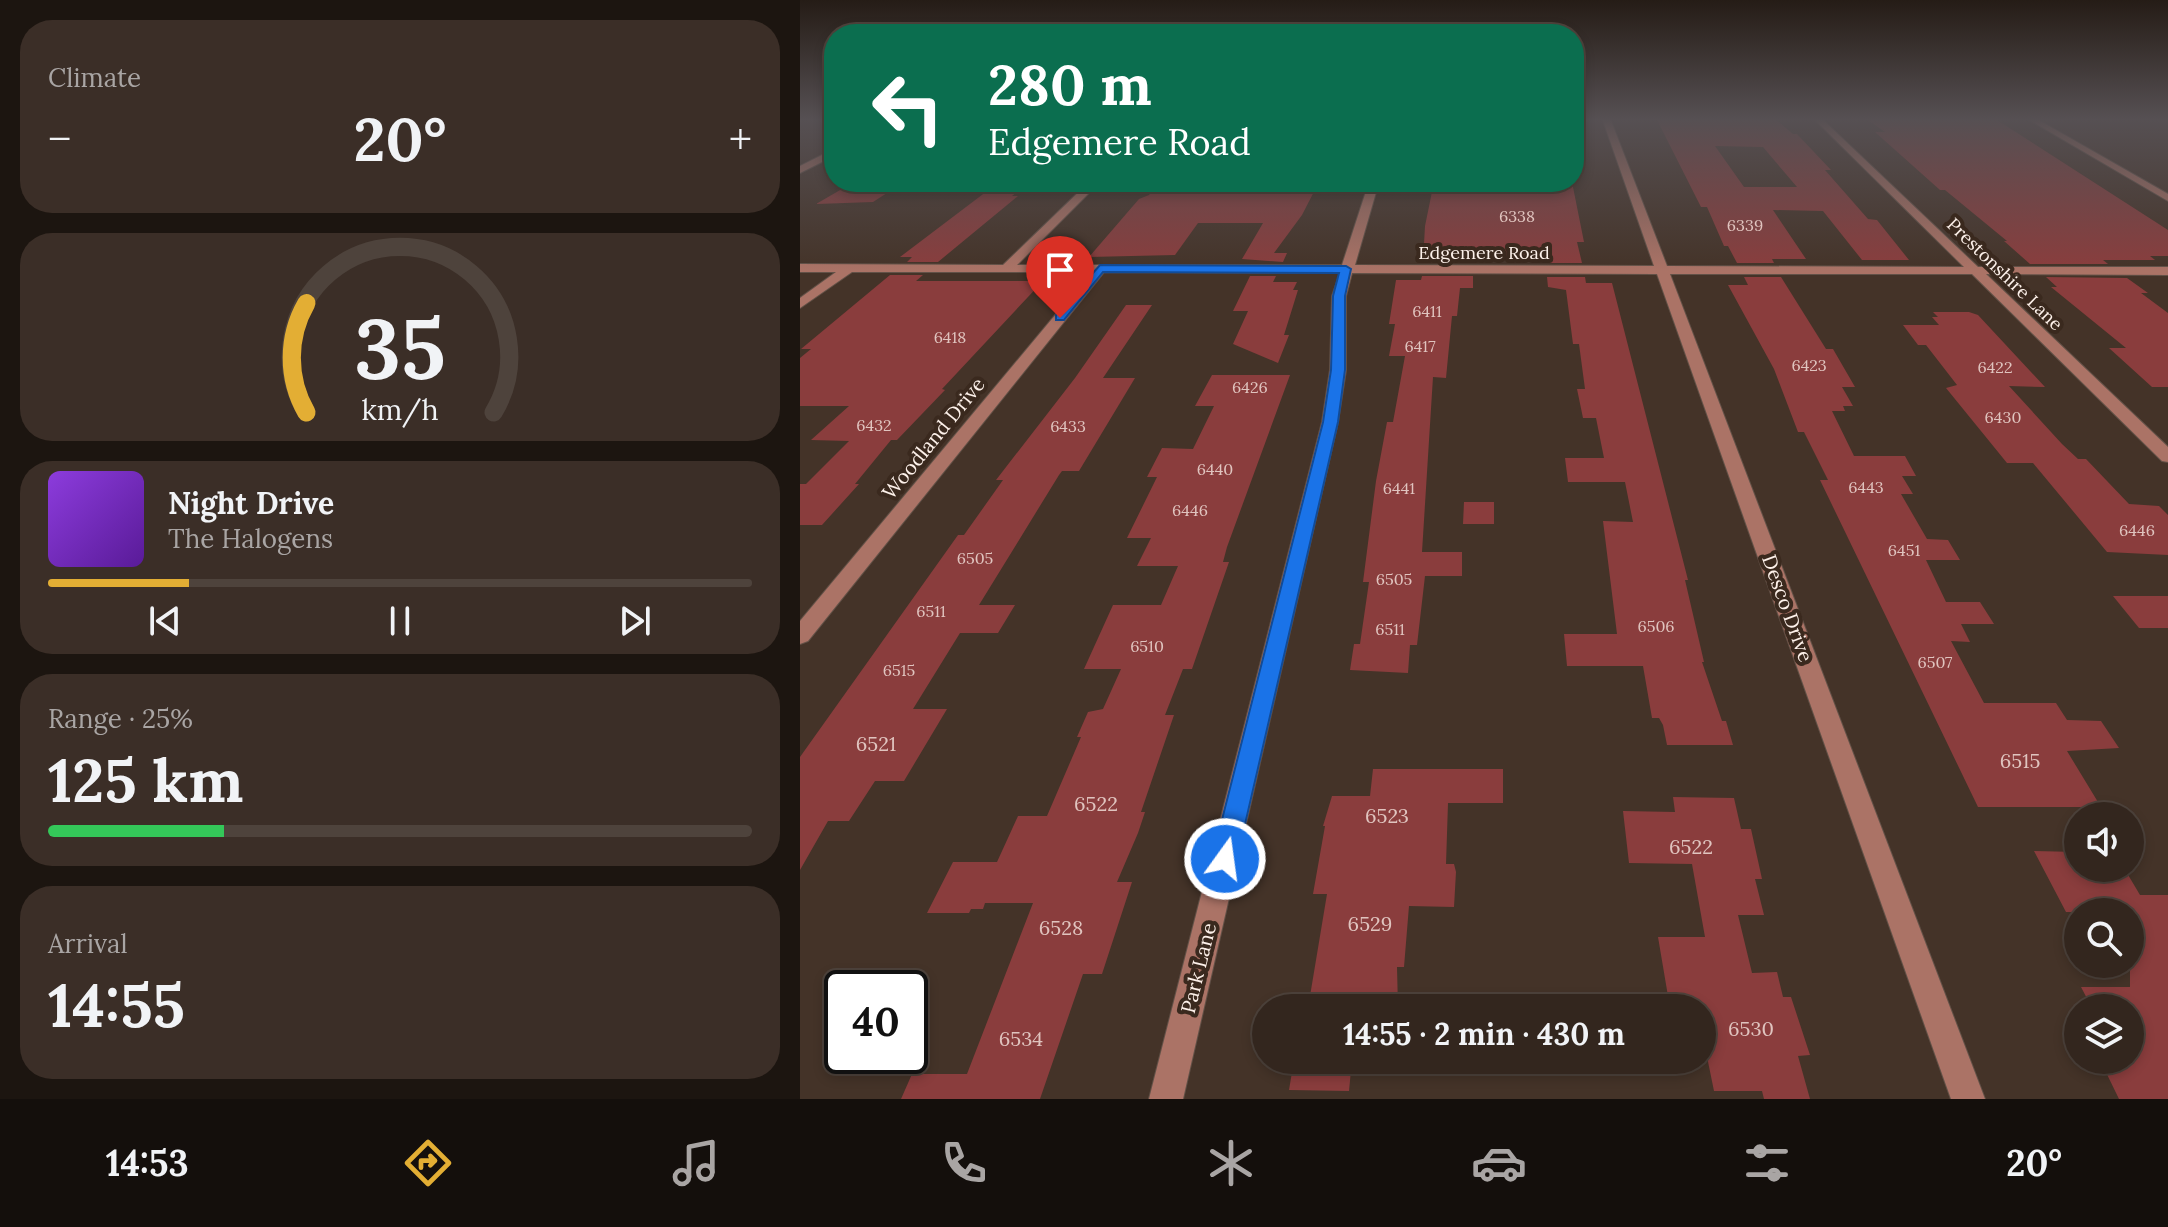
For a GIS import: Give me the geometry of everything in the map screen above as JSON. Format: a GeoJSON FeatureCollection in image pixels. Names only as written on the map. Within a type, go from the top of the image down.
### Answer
{"type":"FeatureCollection","features":[{"type":"Feature","properties":{"kind":"street","name":"Desco Drive"},"geometry":{"type":"LineString","coordinates":[[1626,169],[1968,1099]]}},
{"type":"Feature","properties":{"kind":"street","name":"Prestonshire Lane"},"geometry":{"type":"LineString","coordinates":[[1870,169],[2168,457]]}},
{"type":"Feature","properties":{"kind":"street"},"geometry":{"type":"LineString","coordinates":[[2118,169],[2168,198]]}},
{"type":"Feature","properties":{"kind":"street"},"geometry":{"type":"LineString","coordinates":[[1007,268],[1085,192]]}},
{"type":"Feature","properties":{"kind":"street","name":"Park Lane"},"geometry":{"type":"LineString","coordinates":[[1166,1099],[1330,422],[1338,370],[1339,296],[1371,192]]}},
{"type":"Feature","properties":{"kind":"street","name":"Edgemere Road"},"geometry":{"type":"LineString","coordinates":[[800,268],[2168,271]]}},
{"type":"Feature","properties":{"kind":"street"},"geometry":{"type":"LineString","coordinates":[[800,304],[849,268]]}},
{"type":"Feature","properties":{"kind":"street","name":"Woodland Drive"},"geometry":{"type":"LineString","coordinates":[[800,636],[1100,269]]}},
{"type":"Feature","properties":{"kind":"building"},"geometry":{"type":"Polygon","coordinates":[[[1682,169],[1731,169],[1744,187],[1797,187],[1782,169],[1830,169],[1825,170],[1868,219],[1877,220],[1909,260],[1862,260],[1823,211],[1773,210],[1806,259],[1737,263],[1728,246],[1724,246],[1707,207],[1701,207],[1682,169]]]}},
{"type":"Feature","properties":{"kind":"building"},"geometry":{"type":"Polygon","coordinates":[[[1917,169],[2074,169],[2168,230],[2168,256],[2150,256],[2155,260],[2103,260],[2108,264],[2030,264],[1945,190],[1940,190],[1917,169]]]}},
{"type":"Feature","properties":{"kind":"building"},"geometry":{"type":"Polygon","coordinates":[[[837,192],[888,192],[873,202],[816,204],[837,192]]]}},
{"type":"Feature","properties":{"kind":"building"},"geometry":{"type":"Polygon","coordinates":[[[986,192],[1017,192],[1012,196],[1018,196],[938,262],[907,262],[912,257],[900,257],[986,192]]]}},
{"type":"Feature","properties":{"kind":"building"},"geometry":{"type":"Polygon","coordinates":[[[1152,192],[1314,192],[1302,215],[1274,253],[1287,253],[1283,262],[1242,259],[1263,223],[1198,223],[1175,255],[1089,257],[1139,199],[1152,192]]]}},
{"type":"Feature","properties":{"kind":"building"},"geometry":{"type":"Polygon","coordinates":[[[1432,192],[1574,192],[1584,242],[1577,242],[1582,263],[1545,263],[1544,256],[1473,256],[1473,262],[1423,262],[1425,226],[1432,192]]]}},
{"type":"Feature","properties":{"kind":"building"},"geometry":{"type":"Polygon","coordinates":[[[890,275],[923,275],[916,281],[1043,281],[942,389],[945,390],[897,440],[891,440],[855,484],[859,484],[822,525],[800,525],[800,484],[806,484],[849,441],[811,440],[849,406],[800,406],[800,358],[811,349],[801,349],[890,275]]]}},
{"type":"Feature","properties":{"kind":"building"},"geometry":{"type":"Polygon","coordinates":[[[1250,276],[1276,276],[1273,282],[1297,282],[1293,290],[1298,290],[1284,335],[1289,335],[1278,363],[1233,344],[1248,311],[1233,311],[1250,276]]]}},
{"type":"Feature","properties":{"kind":"building"},"geometry":{"type":"Polygon","coordinates":[[[1422,276],[1473,276],[1473,288],[1460,288],[1457,316],[1452,316],[1446,378],[1433,377],[1422,552],[1462,552],[1462,576],[1425,576],[1417,645],[1410,645],[1408,673],[1350,670],[1354,644],[1360,644],[1369,582],[1363,582],[1376,481],[1387,422],[1393,422],[1405,356],[1389,356],[1395,324],[1389,324],[1396,280],[1421,280],[1422,276]]]}},
{"type":"Feature","properties":{"kind":"building"},"geometry":{"type":"Polygon","coordinates":[[[1547,277],[1585,277],[1586,283],[1612,283],[1688,580],[1685,580],[1702,662],[1733,745],[1667,745],[1663,725],[1659,718],[1652,718],[1643,666],[1567,666],[1564,634],[1617,634],[1603,521],[1633,522],[1625,482],[1568,482],[1565,458],[1604,458],[1596,418],[1583,418],[1577,389],[1585,389],[1579,344],[1573,344],[1566,290],[1548,287],[1547,277]]]}},
{"type":"Feature","properties":{"kind":"building"},"geometry":{"type":"Polygon","coordinates":[[[1744,277],[1781,277],[1826,349],[1833,349],[1855,387],[1842,387],[1853,406],[1843,406],[1845,411],[1832,411],[1854,456],[1905,456],[1916,476],[1902,476],[1913,494],[1901,494],[1927,539],[1948,540],[1960,560],[1926,560],[1946,602],[1980,602],[1994,624],[1961,624],[1970,642],[1951,641],[1984,703],[2056,703],[2067,720],[2101,721],[2119,748],[2067,751],[2098,802],[2064,802],[2064,807],[1978,807],[1820,480],[1828,480],[1804,432],[1798,432],[1774,369],[1728,285],[1748,285],[1744,277]]]}},
{"type":"Feature","properties":{"kind":"building"},"geometry":{"type":"Polygon","coordinates":[[[2046,277],[2127,278],[2148,293],[2141,293],[2168,313],[2168,387],[2152,387],[2109,348],[2126,348],[2051,287],[2057,287],[2046,277]]]}},
{"type":"Feature","properties":{"kind":"building"},"geometry":{"type":"Polygon","coordinates":[[[1126,305],[1152,305],[1103,378],[1135,378],[1079,471],[1062,471],[1059,475],[979,605],[1015,605],[998,633],[960,633],[913,709],[947,709],[904,781],[875,781],[849,821],[828,821],[800,870],[800,757],[958,535],[964,535],[1003,480],[996,480],[1075,378],[1126,305]]]}},
{"type":"Feature","properties":{"kind":"building"},"geometry":{"type":"Polygon","coordinates":[[[1933,312],[1978,315],[2045,387],[2009,386],[2062,444],[2078,459],[2086,459],[2129,504],[2159,506],[2168,515],[2168,555],[2107,552],[2033,463],[2007,463],[1946,388],[1957,385],[1926,345],[1918,345],[1903,325],[1939,325],[1932,317],[1938,317],[1933,312]]]}},
{"type":"Feature","properties":{"kind":"building"},"geometry":{"type":"Polygon","coordinates":[[[1212,375],[1290,375],[1227,547],[1223,562],[1229,562],[1192,669],[1183,669],[1165,715],[1174,715],[1141,812],[1145,812],[1138,833],[1117,882],[1132,882],[1102,974],[1083,974],[1040,1099],[901,1099],[912,1074],[967,1074],[1033,903],[985,903],[983,909],[971,909],[969,913],[927,913],[953,862],[997,862],[1018,816],[1047,816],[1081,737],[1077,737],[1088,712],[1103,709],[1121,669],[1084,669],[1113,605],[1161,605],[1178,566],[1137,566],[1151,538],[1127,538],[1157,477],[1147,477],[1162,448],[1193,449],[1214,406],[1195,406],[1212,375]]]}},
{"type":"Feature","properties":{"kind":"building"},"geometry":{"type":"Polygon","coordinates":[[[1464,502],[1494,502],[1494,524],[1463,524],[1464,502]]]}},
{"type":"Feature","properties":{"kind":"building"},"geometry":{"type":"Polygon","coordinates":[[[2113,596],[2168,596],[2168,628],[2139,628],[2113,596]]]}},
{"type":"Feature","properties":{"kind":"building"},"geometry":{"type":"Polygon","coordinates":[[[1373,769],[1503,769],[1503,803],[1448,803],[1446,864],[1454,864],[1456,872],[1454,907],[1409,906],[1404,967],[1397,967],[1398,994],[1310,994],[1327,894],[1313,894],[1323,826],[1332,796],[1370,796],[1373,769]]]}},
{"type":"Feature","properties":{"kind":"building"},"geometry":{"type":"Polygon","coordinates":[[[1673,797],[1734,798],[1741,829],[1751,829],[1762,879],[1755,879],[1764,915],[1738,915],[1752,973],[1777,972],[1783,997],[1791,997],[1810,1055],[1798,1056],[1810,1099],[1764,1099],[1762,1091],[1714,1091],[1711,1074],[1716,1074],[1716,994],[1668,994],[1658,937],[1705,937],[1692,864],[1629,863],[1623,811],[1675,812],[1673,797]]]}},
{"type":"Feature","properties":{"kind":"building"},"geometry":{"type":"Polygon","coordinates":[[[2034,851],[2064,852],[2064,882],[2132,882],[2140,895],[2168,895],[2168,1099],[2119,1099],[2107,1074],[2144,1074],[2144,994],[2085,994],[2081,987],[2130,987],[2130,978],[2144,978],[2144,898],[2064,898],[2064,908],[2034,851]]]}},
{"type":"Feature","properties":{"kind":"building"},"geometry":{"type":"Polygon","coordinates":[[[1292,1074],[1351,1074],[1349,1091],[1289,1090],[1292,1074]]]}},
{"type":"Feature","properties":{"kind":"route"},"geometry":{"type":"LineString","coordinates":[[1060,318],[1100,269],[1346,269],[1339,296],[1336,332],[1336,394],[1225,859]]}}]}
